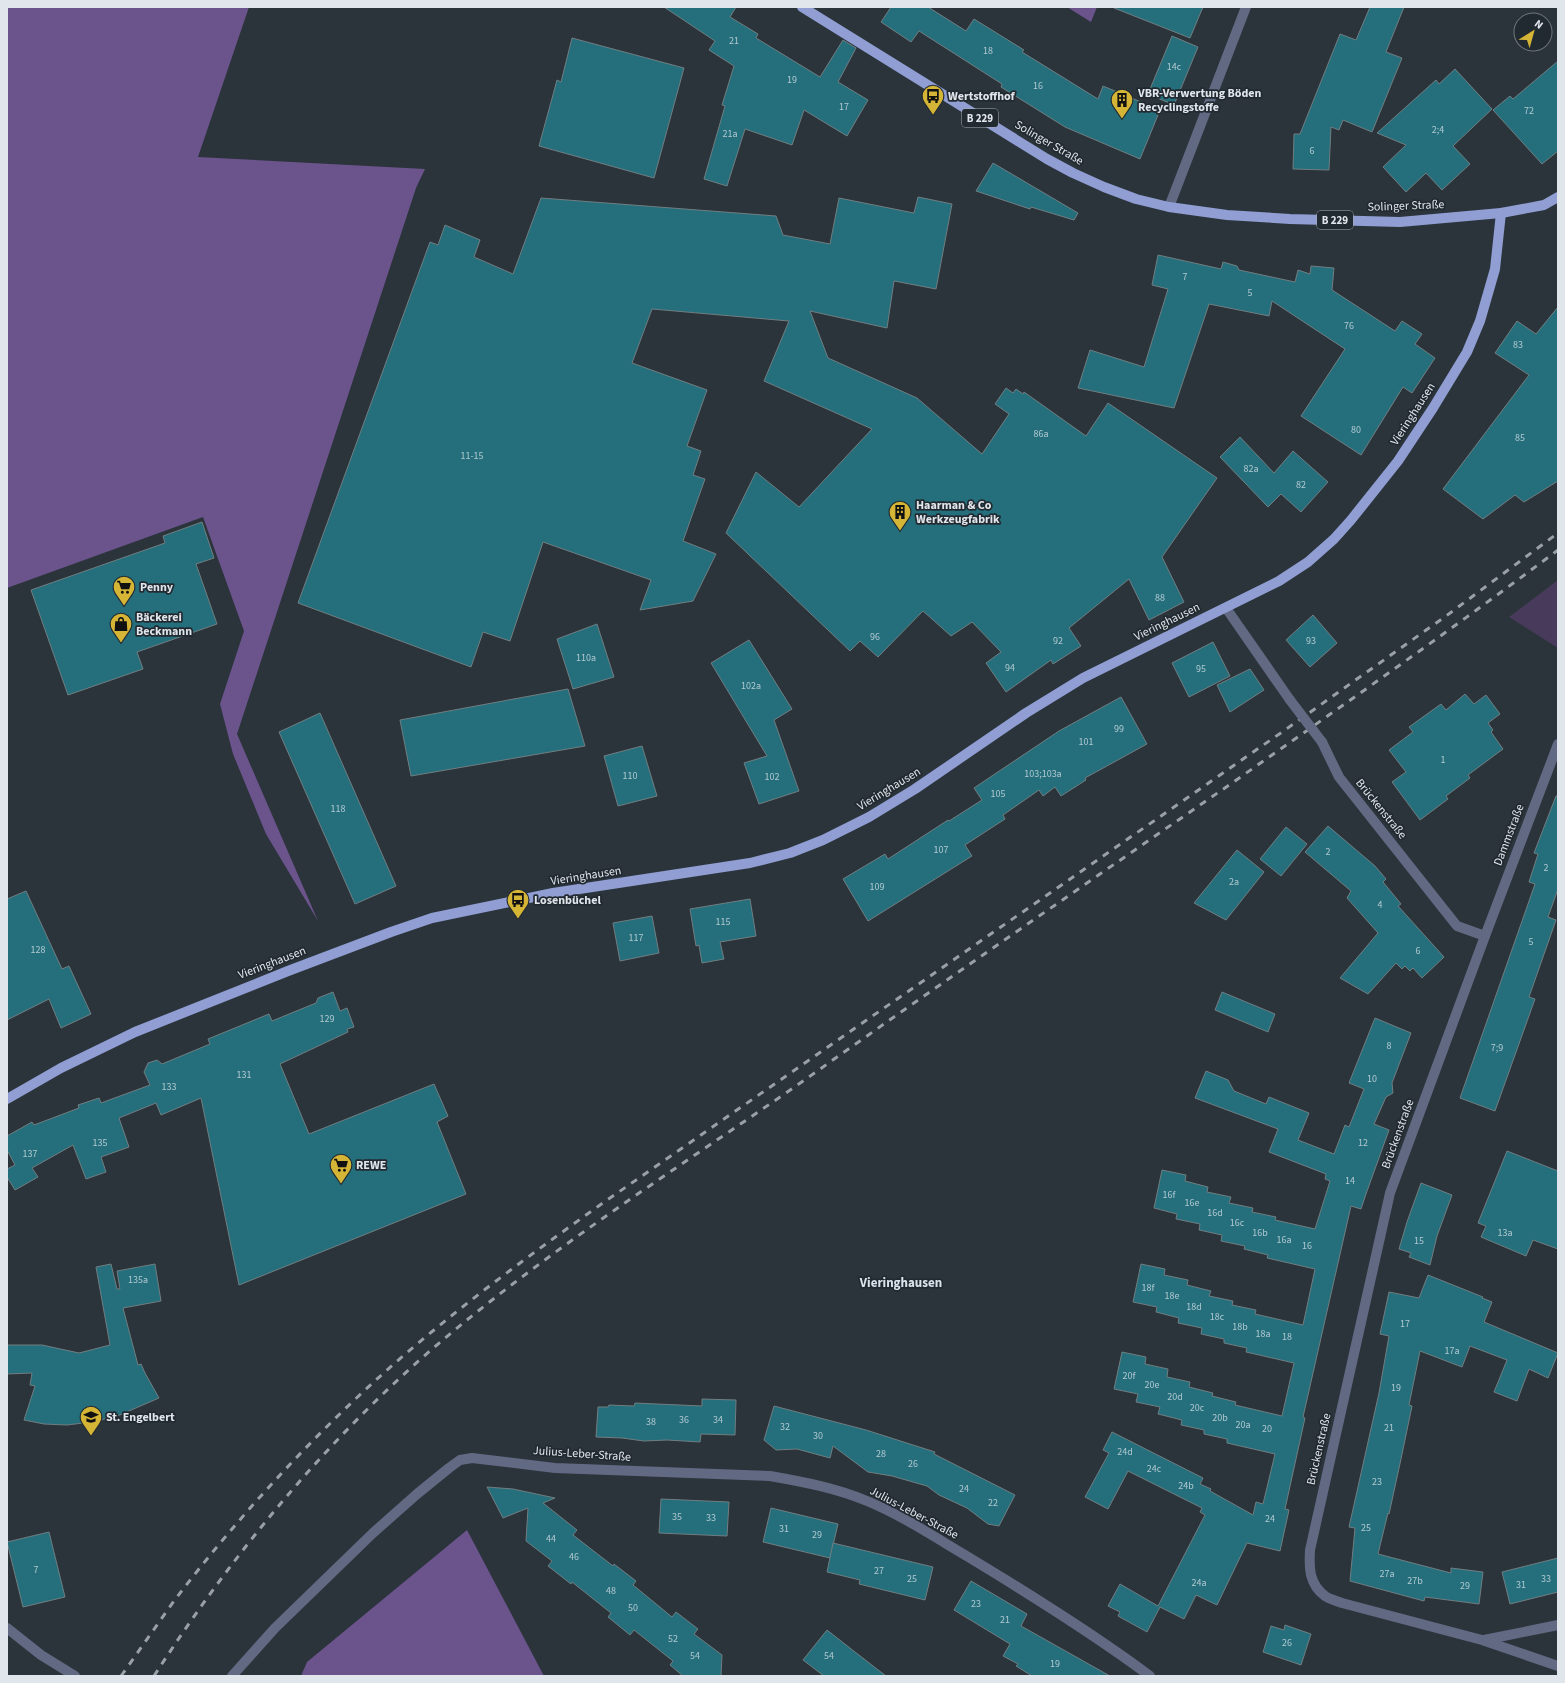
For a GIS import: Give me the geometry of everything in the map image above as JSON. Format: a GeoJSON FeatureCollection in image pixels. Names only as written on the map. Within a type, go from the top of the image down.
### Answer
{"type":"FeatureCollection","features":[{"type":"Feature","properties":{"kind":"main road","name":"Solinger Straße"},"geometry":{"type":"LineString","coordinates":[[802,7],[1047,159],[1073,173],[1136,199],[1169,207],[1227,215],[1258,217],[1394,222],[1501,213]]}},
{"type":"Feature","properties":{"kind":"main road","name":"B 229"},"geometry":{"type":"LineString","coordinates":[[1501,213],[1544,205],[1558,197]]}},
{"type":"Feature","properties":{"kind":"main road","name":"Vieringhausen"},"geometry":{"type":"LineString","coordinates":[[7,1098],[61,1068],[135,1032],[288,971],[390,932],[432,918],[553,893],[750,863],[790,853],[824,840],[869,817],[915,789],[1026,713],[1083,678],[1278,581],[1308,562],[1334,539],[1351,520],[1398,461],[1468,352],[1480,321],[1495,269],[1501,213]]}},
{"type":"Feature","properties":{"kind":"street"},"geometry":{"type":"LineString","coordinates":[[1169,207],[1246,7]]}},
{"type":"Feature","properties":{"kind":"street","name":"Brückenstraße"},"geometry":{"type":"LineString","coordinates":[[1226,608],[1290,700],[1322,742],[1339,777],[1457,926],[1485,936],[1390,1193],[1310,1550],[1308,1568],[1313,1582],[1325,1596],[1342,1603],[1482,1640],[1558,1666]]}},
{"type":"Feature","properties":{"kind":"street","name":"Dammstraße"},"geometry":{"type":"LineString","coordinates":[[1485,936],[1558,744]]}},
{"type":"Feature","properties":{"kind":"street","name":"Julius-Leber-Straße"},"geometry":{"type":"LineString","coordinates":[[232,1676],[275,1628],[406,1503],[448,1468],[460,1460],[472,1458],[555,1468],[770,1476],[805,1482],[845,1493],[868,1501],[907,1521],[1032,1595],[1150,1676]]}},
{"type":"Feature","properties":{"kind":"street","name":"Brückenstraße"},"geometry":{"type":"LineString","coordinates":[[1482,1640],[1558,1625]]}},
{"type":"Feature","properties":{"kind":"street"},"geometry":{"type":"LineString","coordinates":[[7,1628],[41,1655],[74,1676]]}},
{"type":"Feature","properties":{"kind":"shaded area"},"geometry":{"type":"Polygon","coordinates":[[[7,7],[249,7],[198,157],[425,169],[416,188],[237,734],[318,921],[266,834],[233,754],[220,704],[244,631],[203,517],[7,588],[7,7]]]}},
{"type":"Feature","properties":{"kind":"shaded area"},"geometry":{"type":"Polygon","coordinates":[[[1067,7],[1097,7],[1091,22],[1067,7]]]}},
{"type":"Feature","properties":{"kind":"shaded area"},"geometry":{"type":"Polygon","coordinates":[[[1558,580],[1558,648],[1509,617],[1558,580]]]}},
{"type":"Feature","properties":{"kind":"shaded area"},"geometry":{"type":"Polygon","coordinates":[[[467,1530],[544,1676],[301,1676],[307,1662],[467,1530]]]}},
{"type":"Feature","properties":{"kind":"building"},"geometry":{"type":"Polygon","coordinates":[[[664,7],[736,7],[730,17],[758,34],[756,38],[820,77],[843,40],[856,48],[838,82],[868,100],[847,136],[804,110],[792,145],[745,129],[727,186],[704,179],[725,106],[722,105],[734,66],[709,50],[715,41],[664,7]]]}},
{"type":"Feature","properties":{"kind":"building"},"geometry":{"type":"Polygon","coordinates":[[[891,7],[928,7],[966,31],[974,19],[1024,50],[1022,52],[1098,99],[1103,86],[1160,110],[1140,159],[1065,127],[1001,87],[1002,84],[919,31],[911,42],[881,22],[891,7]]]}},
{"type":"Feature","properties":{"kind":"building"},"geometry":{"type":"Polygon","coordinates":[[[1114,7],[1203,7],[1190,38],[1114,7]]]}},
{"type":"Feature","properties":{"kind":"building"},"geometry":{"type":"Polygon","coordinates":[[[1370,7],[1404,7],[1386,52],[1402,58],[1372,132],[1343,120],[1339,130],[1331,127],[1329,170],[1293,169],[1294,134],[1300,134],[1340,34],[1356,40],[1370,7]]]}},
{"type":"Feature","properties":{"kind":"building"},"geometry":{"type":"Polygon","coordinates":[[[1172,36],[1198,47],[1174,105],[1148,94],[1172,36]]]}},
{"type":"Feature","properties":{"kind":"building"},"geometry":{"type":"Polygon","coordinates":[[[572,38],[684,68],[654,178],[539,146],[557,80],[561,82],[572,38]]]}},
{"type":"Feature","properties":{"kind":"building"},"geometry":{"type":"Polygon","coordinates":[[[1558,61],[1558,151],[1542,164],[1493,110],[1510,96],[1513,99],[1558,61]]]}},
{"type":"Feature","properties":{"kind":"building"},"geometry":{"type":"Polygon","coordinates":[[[1455,69],[1492,109],[1453,146],[1470,164],[1442,190],[1426,173],[1406,192],[1383,167],[1406,145],[1377,133],[1436,80],[1439,84],[1455,69]]]}},
{"type":"Feature","properties":{"kind":"building"},"geometry":{"type":"Polygon","coordinates":[[[993,163],[1078,213],[1074,220],[1031,207],[1030,209],[976,191],[993,163]]]}},
{"type":"Feature","properties":{"kind":"building"},"geometry":{"type":"Polygon","coordinates":[[[918,197],[952,204],[936,289],[894,281],[887,328],[810,311],[828,358],[917,398],[982,454],[1009,414],[995,404],[1006,388],[1013,393],[1016,389],[1023,394],[1024,392],[1086,436],[1108,403],[1217,478],[1162,557],[1184,602],[1149,620],[1129,579],[1069,628],[1081,646],[1053,664],[1051,660],[1006,692],[986,663],[1001,652],[972,622],[951,636],[923,611],[878,657],[860,641],[850,651],[726,533],[756,472],[799,507],[872,429],[764,381],[789,321],[652,309],[632,363],[707,390],[687,446],[701,451],[693,475],[705,479],[683,541],[716,554],[693,601],[640,610],[651,580],[543,542],[510,641],[483,632],[471,667],[298,603],[430,242],[438,245],[445,225],[480,240],[474,257],[513,274],[541,198],[776,216],[783,235],[830,244],[839,198],[914,213],[918,197]]]}},
{"type":"Feature","properties":{"kind":"building"},"geometry":{"type":"Polygon","coordinates":[[[1158,255],[1221,269],[1223,262],[1237,266],[1239,270],[1295,282],[1298,270],[1310,274],[1311,266],[1334,268],[1332,290],[1395,331],[1402,321],[1422,334],[1415,344],[1435,358],[1412,393],[1403,387],[1361,455],[1301,416],[1345,349],[1272,301],[1269,316],[1209,304],[1174,408],[1078,388],[1090,350],[1144,367],[1168,289],[1152,285],[1158,255]]]}},
{"type":"Feature","properties":{"kind":"building"},"geometry":{"type":"Polygon","coordinates":[[[1558,307],[1558,481],[1524,502],[1515,495],[1483,519],[1443,489],[1529,375],[1495,353],[1517,321],[1536,334],[1558,307]]]}},
{"type":"Feature","properties":{"kind":"building"},"geometry":{"type":"Polygon","coordinates":[[[1240,437],[1274,473],[1293,451],[1328,482],[1301,512],[1281,494],[1268,507],[1220,457],[1240,437]]]}},
{"type":"Feature","properties":{"kind":"building","name":"Penny"},"geometry":{"type":"Polygon","coordinates":[[[202,522],[214,558],[196,564],[217,624],[137,652],[143,669],[68,695],[31,590],[165,543],[163,536],[202,522]]]}},
{"type":"Feature","properties":{"kind":"building"},"geometry":{"type":"Polygon","coordinates":[[[1313,615],[1337,643],[1310,667],[1286,640],[1313,615]]]}},
{"type":"Feature","properties":{"kind":"building"},"geometry":{"type":"Polygon","coordinates":[[[597,624],[614,677],[573,689],[557,639],[597,624]]]}},
{"type":"Feature","properties":{"kind":"building"},"geometry":{"type":"Polygon","coordinates":[[[749,640],[792,709],[774,720],[799,791],[759,804],[744,763],[767,756],[711,663],[749,640]]]}},
{"type":"Feature","properties":{"kind":"building"},"geometry":{"type":"Polygon","coordinates":[[[1213,642],[1230,676],[1189,697],[1172,663],[1213,642]]]}},
{"type":"Feature","properties":{"kind":"building"},"geometry":{"type":"Polygon","coordinates":[[[1250,669],[1264,690],[1230,712],[1217,685],[1250,669]]]}},
{"type":"Feature","properties":{"kind":"building"},"geometry":{"type":"Polygon","coordinates":[[[568,689],[585,746],[411,776],[400,720],[568,689]]]}},
{"type":"Feature","properties":{"kind":"building"},"geometry":{"type":"Polygon","coordinates":[[[1465,694],[1474,704],[1486,695],[1500,714],[1488,723],[1493,730],[1491,732],[1503,749],[1468,775],[1470,778],[1446,796],[1448,799],[1420,820],[1392,782],[1406,772],[1389,750],[1413,732],[1409,727],[1441,704],[1446,710],[1465,694]]]}},
{"type":"Feature","properties":{"kind":"building"},"geometry":{"type":"Polygon","coordinates":[[[1121,697],[1147,744],[1085,778],[1086,780],[1061,796],[1055,787],[1043,796],[1039,790],[1003,815],[1005,819],[965,845],[972,856],[868,921],[843,879],[885,854],[888,859],[982,800],[974,788],[1059,731],[1121,697]]]}},
{"type":"Feature","properties":{"kind":"building"},"geometry":{"type":"Polygon","coordinates":[[[320,713],[396,886],[355,904],[279,732],[320,713]]]}},
{"type":"Feature","properties":{"kind":"building"},"geometry":{"type":"Polygon","coordinates":[[[642,746],[657,796],[618,806],[604,756],[642,746]]]}},
{"type":"Feature","properties":{"kind":"building"},"geometry":{"type":"Polygon","coordinates":[[[1556,796],[1558,796],[1558,889],[1548,917],[1556,920],[1529,997],[1535,999],[1495,1111],[1460,1098],[1535,884],[1529,882],[1538,854],[1534,853],[1556,796]]]}},
{"type":"Feature","properties":{"kind":"building"},"geometry":{"type":"Polygon","coordinates":[[[1328,826],[1375,866],[1386,879],[1383,882],[1401,904],[1398,906],[1444,957],[1422,978],[1413,968],[1410,971],[1405,966],[1402,969],[1396,963],[1368,994],[1340,978],[1378,933],[1347,898],[1351,891],[1305,852],[1328,826]]]}},
{"type":"Feature","properties":{"kind":"building"},"geometry":{"type":"Polygon","coordinates":[[[1286,827],[1307,844],[1281,876],[1260,859],[1286,827]]]}},
{"type":"Feature","properties":{"kind":"building"},"geometry":{"type":"Polygon","coordinates":[[[1237,850],[1264,872],[1226,920],[1194,903],[1237,850]]]}},
{"type":"Feature","properties":{"kind":"building"},"geometry":{"type":"Polygon","coordinates":[[[26,891],[62,969],[69,966],[91,1014],[61,1028],[49,999],[7,1020],[7,899],[26,891]]]}},
{"type":"Feature","properties":{"kind":"building"},"geometry":{"type":"Polygon","coordinates":[[[750,899],[756,936],[720,942],[724,959],[702,963],[699,945],[696,946],[690,909],[750,899]]]}},
{"type":"Feature","properties":{"kind":"building"},"geometry":{"type":"Polygon","coordinates":[[[652,916],[659,953],[620,961],[613,923],[652,916]]]}},
{"type":"Feature","properties":{"kind":"building"},"geometry":{"type":"Polygon","coordinates":[[[333,992],[340,1011],[347,1008],[354,1027],[347,1029],[348,1032],[280,1064],[309,1134],[434,1084],[448,1116],[437,1122],[466,1194],[239,1285],[201,1098],[161,1115],[156,1103],[119,1118],[129,1147],[101,1157],[106,1172],[86,1179],[73,1145],[32,1168],[38,1177],[15,1190],[7,1177],[7,1169],[15,1165],[7,1150],[7,1136],[32,1122],[34,1125],[79,1108],[78,1105],[99,1098],[101,1103],[150,1085],[144,1072],[148,1063],[157,1060],[162,1064],[210,1044],[208,1039],[269,1014],[272,1021],[316,1003],[318,998],[333,992]]]}},
{"type":"Feature","properties":{"kind":"building"},"geometry":{"type":"Polygon","coordinates":[[[1222,992],[1275,1014],[1268,1032],[1215,1010],[1222,992]]]}},
{"type":"Feature","properties":{"kind":"building"},"geometry":{"type":"Polygon","coordinates":[[[1375,1018],[1411,1033],[1392,1083],[1393,1093],[1386,1097],[1374,1124],[1389,1130],[1361,1209],[1351,1206],[1303,1417],[1305,1418],[1285,1509],[1289,1510],[1280,1551],[1247,1543],[1217,1605],[1196,1595],[1184,1619],[1160,1607],[1147,1632],[1118,1616],[1120,1612],[1108,1606],[1120,1584],[1158,1606],[1205,1515],[1200,1512],[1202,1508],[1128,1471],[1108,1509],[1085,1497],[1109,1453],[1103,1450],[1112,1432],[1203,1478],[1200,1484],[1211,1489],[1210,1491],[1253,1515],[1256,1502],[1263,1504],[1275,1454],[1227,1443],[1227,1439],[1204,1434],[1204,1430],[1181,1425],[1182,1420],[1158,1414],[1160,1407],[1136,1402],[1138,1394],[1114,1389],[1122,1352],[1146,1357],[1145,1364],[1168,1369],[1167,1377],[1190,1382],[1189,1387],[1213,1393],[1212,1396],[1236,1402],[1235,1405],[1282,1416],[1294,1363],[1246,1352],[1247,1348],[1224,1343],[1224,1339],[1201,1334],[1202,1328],[1178,1323],[1179,1318],[1156,1312],[1157,1307],[1133,1302],[1141,1264],[1165,1269],[1164,1275],[1188,1280],[1187,1285],[1211,1291],[1209,1296],[1233,1301],[1232,1305],[1256,1310],[1255,1314],[1303,1325],[1315,1269],[1267,1258],[1268,1255],[1244,1249],[1245,1246],[1221,1241],[1222,1235],[1199,1230],[1200,1224],[1176,1219],[1177,1214],[1154,1208],[1162,1170],[1186,1175],[1185,1181],[1208,1187],[1207,1192],[1231,1197],[1229,1203],[1253,1208],[1252,1212],[1276,1217],[1275,1220],[1315,1229],[1330,1181],[1325,1179],[1326,1174],[1269,1152],[1278,1129],[1195,1098],[1206,1071],[1228,1080],[1234,1091],[1266,1104],[1269,1097],[1309,1113],[1298,1140],[1334,1154],[1345,1125],[1349,1127],[1364,1089],[1349,1083],[1375,1018]]]}},
{"type":"Feature","properties":{"kind":"building"},"geometry":{"type":"Polygon","coordinates":[[[1507,1151],[1558,1171],[1558,1249],[1533,1240],[1526,1256],[1481,1237],[1486,1226],[1478,1223],[1507,1151]]]}},
{"type":"Feature","properties":{"kind":"building"},"geometry":{"type":"Polygon","coordinates":[[[1421,1183],[1452,1195],[1437,1236],[1430,1265],[1409,1257],[1411,1253],[1399,1249],[1421,1183]]]}},
{"type":"Feature","properties":{"kind":"building"},"geometry":{"type":"Polygon","coordinates":[[[111,1264],[117,1289],[120,1289],[117,1271],[155,1264],[161,1301],[123,1308],[138,1365],[141,1364],[159,1398],[115,1417],[91,1422],[67,1425],[44,1424],[24,1420],[35,1386],[30,1385],[32,1373],[7,1374],[7,1345],[42,1345],[79,1353],[110,1345],[96,1267],[111,1264]]]}},
{"type":"Feature","properties":{"kind":"building"},"geometry":{"type":"Polygon","coordinates":[[[1428,1275],[1492,1302],[1484,1322],[1558,1353],[1548,1378],[1529,1369],[1517,1401],[1494,1392],[1507,1360],[1470,1346],[1462,1367],[1420,1351],[1409,1405],[1412,1406],[1389,1514],[1388,1513],[1378,1554],[1451,1573],[1451,1568],[1483,1572],[1479,1604],[1425,1597],[1424,1601],[1350,1581],[1355,1528],[1349,1527],[1379,1393],[1389,1336],[1380,1334],[1389,1292],[1419,1298],[1428,1275]]]}},
{"type":"Feature","properties":{"kind":"building"},"geometry":{"type":"Polygon","coordinates":[[[702,1399],[736,1400],[735,1435],[701,1434],[700,1442],[667,1440],[644,1441],[596,1437],[598,1407],[608,1407],[609,1405],[634,1406],[635,1403],[702,1406],[702,1399]]]}},
{"type":"Feature","properties":{"kind":"building"},"geometry":{"type":"Polygon","coordinates":[[[774,1406],[866,1430],[935,1452],[934,1454],[1015,1495],[999,1526],[988,1524],[967,1508],[939,1495],[927,1486],[892,1476],[868,1472],[833,1446],[830,1458],[797,1449],[776,1450],[764,1440],[774,1406]]]}},
{"type":"Feature","properties":{"kind":"building"},"geometry":{"type":"Polygon","coordinates":[[[487,1487],[513,1489],[555,1498],[543,1503],[577,1530],[573,1535],[613,1566],[614,1564],[636,1581],[633,1585],[672,1617],[676,1612],[698,1629],[694,1634],[722,1655],[721,1676],[683,1676],[670,1665],[673,1661],[634,1630],[630,1635],[608,1617],[611,1613],[572,1582],[571,1584],[548,1566],[552,1561],[526,1541],[528,1508],[503,1518],[487,1487]]]}},
{"type":"Feature","properties":{"kind":"building"},"geometry":{"type":"Polygon","coordinates":[[[661,1499],[729,1502],[727,1536],[659,1533],[661,1499]]]}},
{"type":"Feature","properties":{"kind":"building"},"geometry":{"type":"Polygon","coordinates":[[[771,1508],[838,1524],[830,1558],[763,1542],[771,1508]]]}},
{"type":"Feature","properties":{"kind":"building"},"geometry":{"type":"Polygon","coordinates":[[[49,1532],[65,1597],[23,1607],[7,1542],[49,1532]]]}},
{"type":"Feature","properties":{"kind":"building"},"geometry":{"type":"Polygon","coordinates":[[[833,1543],[933,1567],[925,1600],[859,1584],[860,1580],[827,1572],[833,1543]]]}},
{"type":"Feature","properties":{"kind":"building"},"geometry":{"type":"Polygon","coordinates":[[[1558,1558],[1558,1592],[1510,1604],[1502,1572],[1558,1558]]]}},
{"type":"Feature","properties":{"kind":"building"},"geometry":{"type":"Polygon","coordinates":[[[971,1581],[1027,1614],[1021,1626],[1110,1676],[1032,1676],[1016,1666],[1018,1664],[1003,1656],[1010,1644],[954,1610],[971,1581]]]}},
{"type":"Feature","properties":{"kind":"building"},"geometry":{"type":"Polygon","coordinates":[[[1285,1625],[1311,1634],[1301,1665],[1263,1652],[1271,1626],[1284,1630],[1285,1625]]]}},
{"type":"Feature","properties":{"kind":"building"},"geometry":{"type":"Polygon","coordinates":[[[827,1630],[886,1676],[824,1676],[803,1660],[827,1630]]]}},
{"type":"Feature","properties":{"kind":"railway"},"geometry":{"type":"LineString","coordinates":[[121,1676],[174,1601],[201,1567],[288,1466],[383,1373],[461,1308],[600,1205],[1285,730],[1446,616],[1558,533]]}},
{"type":"Feature","properties":{"kind":"railway"},"geometry":{"type":"LineString","coordinates":[[154,1676],[213,1589],[278,1507],[312,1468],[347,1429],[384,1393],[423,1357],[468,1319],[562,1247],[1355,697],[1558,550]]}},
{"type":"Feature","properties":{"kind":"place","name":"Wertstoffhof"},"geometry":{"type":"Point","coordinates":[933,116]}},
{"type":"Feature","properties":{"kind":"place","name":"VBR-Verwertung Böden Recyclingstoffe"},"geometry":{"type":"Point","coordinates":[1122,120]}},
{"type":"Feature","properties":{"kind":"place","name":"Haarman & Co Werkzeugfabrik"},"geometry":{"type":"Point","coordinates":[900,532]}},
{"type":"Feature","properties":{"kind":"place","name":"Penny"},"geometry":{"type":"Point","coordinates":[124,606]}},
{"type":"Feature","properties":{"kind":"place","name":"Bäckerei Beckmann"},"geometry":{"type":"Point","coordinates":[121,644]}},
{"type":"Feature","properties":{"kind":"place","name":"Losenbüchel"},"geometry":{"type":"Point","coordinates":[518,920]}},
{"type":"Feature","properties":{"kind":"place","name":"REWE"},"geometry":{"type":"Point","coordinates":[341,1184]}},
{"type":"Feature","properties":{"kind":"place","name":"St. Engelbert"},"geometry":{"type":"Point","coordinates":[91,1436]}},
{"type":"Feature","properties":{"kind":"district","name":"Vieringhausen"},"geometry":{"type":"Point","coordinates":[901,1283]}}]}
